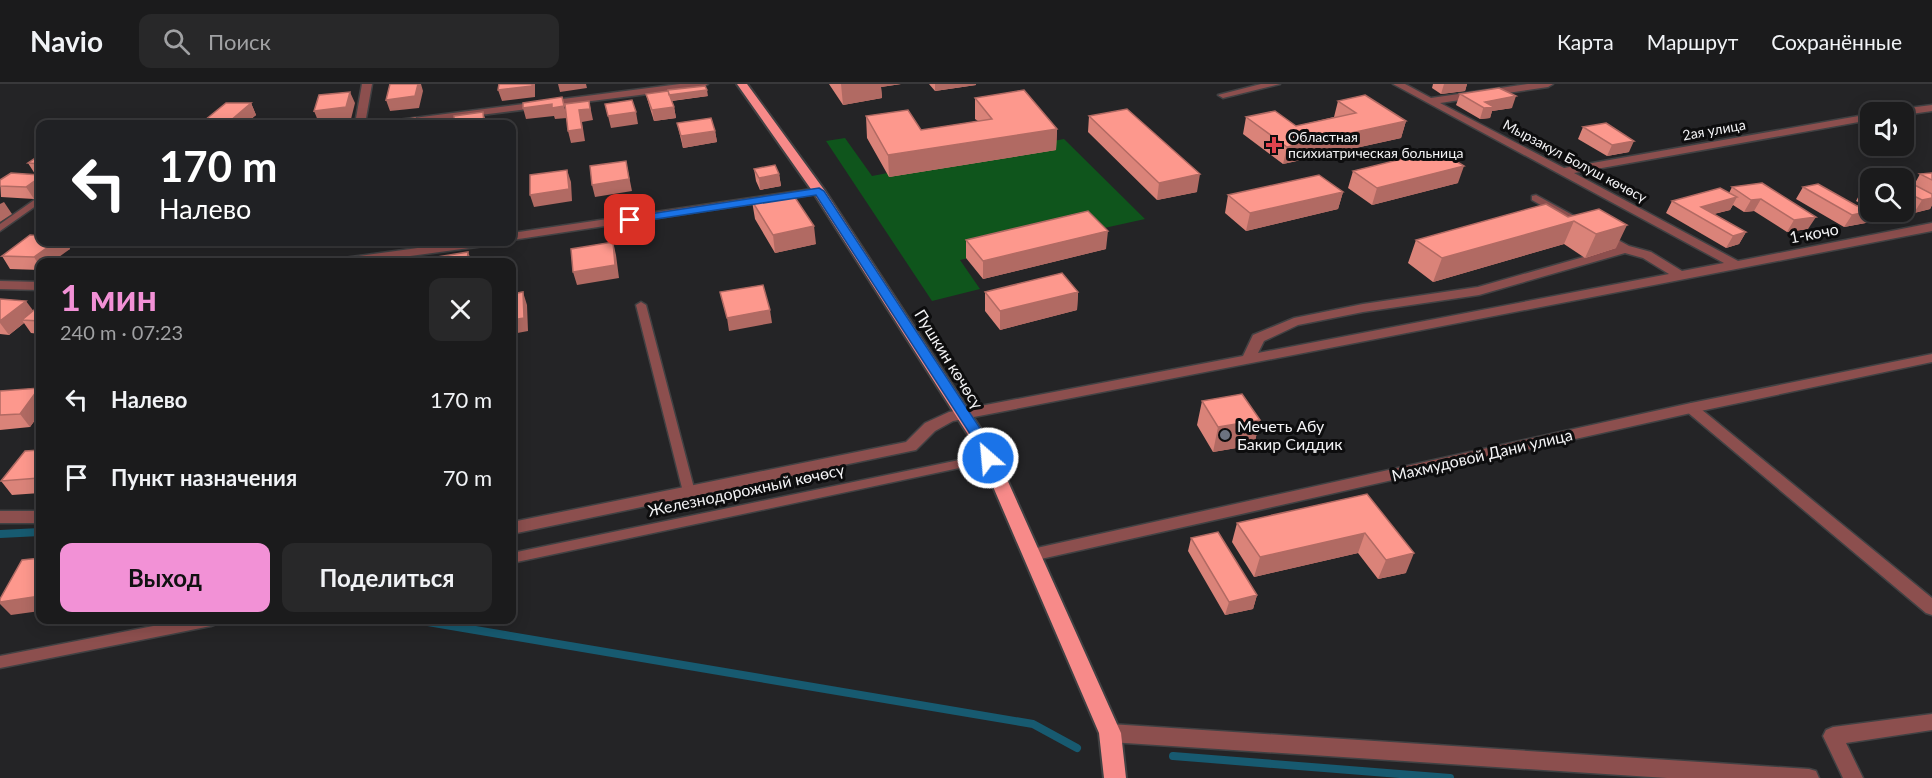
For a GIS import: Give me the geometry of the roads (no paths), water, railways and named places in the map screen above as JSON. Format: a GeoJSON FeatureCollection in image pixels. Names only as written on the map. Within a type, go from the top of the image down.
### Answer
{"type":"FeatureCollection","features":[{"type":"Feature","properties":{"kind":"highway","name":"Пушкин көчөсү"},"geometry":{"type":"LineString","coordinates":[[742,84],[819,191],[984,446],[1110,733],[1115,778]]}},
{"type":"Feature","properties":{"kind":"street"},"geometry":{"type":"LineString","coordinates":[[361,120],[367,84]]}},
{"type":"Feature","properties":{"kind":"street"},"geometry":{"type":"LineString","coordinates":[[421,120],[703,84]]}},
{"type":"Feature","properties":{"kind":"street"},"geometry":{"type":"LineString","coordinates":[[1223,95],[1275,84]]}},
{"type":"Feature","properties":{"kind":"street","name":"Мырзакул Болуш көчөсү"},"geometry":{"type":"LineString","coordinates":[[1398,84],[1737,265]]}},
{"type":"Feature","properties":{"kind":"street"},"geometry":{"type":"LineString","coordinates":[[1430,101],[1548,84]]}},
{"type":"Feature","properties":{"kind":"street"},"geometry":{"type":"LineString","coordinates":[[1914,110],[1932,108]]}},
{"type":"Feature","properties":{"kind":"street","name":"2ая улица"},"geometry":{"type":"LineString","coordinates":[[1563,172],[1860,119]]}},
{"type":"Feature","properties":{"kind":"street"},"geometry":{"type":"LineString","coordinates":[[516,236],[819,191]]}},
{"type":"Feature","properties":{"kind":"street"},"geometry":{"type":"LineString","coordinates":[[1536,198],[1624,249],[1647,255],[1681,276]]}},
{"type":"Feature","properties":{"kind":"street","name":"1-кочо"},"geometry":{"type":"LineString","coordinates":[[516,527],[911,446],[930,427],[949,417],[1932,226]]}},
{"type":"Feature","properties":{"kind":"street"},"geometry":{"type":"LineString","coordinates":[[372,258],[456,246]]}},
{"type":"Feature","properties":{"kind":"street"},"geometry":{"type":"LineString","coordinates":[[1249,358],[1258,338],[1294,322],[1363,308],[1479,291],[1624,249]]}},
{"type":"Feature","properties":{"kind":"street"},"geometry":{"type":"LineString","coordinates":[[0,285],[36,286]]}},
{"type":"Feature","properties":{"kind":"street","name":"Махмудовой Дани улица"},"geometry":{"type":"LineString","coordinates":[[1032,555],[1691,408],[1932,358]]}},
{"type":"Feature","properties":{"kind":"street"},"geometry":{"type":"LineString","coordinates":[[1691,408],[1932,608]]}},
{"type":"Feature","properties":{"kind":"street"},"geometry":{"type":"LineString","coordinates":[[0,517],[36,517]]}},
{"type":"Feature","properties":{"kind":"street"},"geometry":{"type":"LineString","coordinates":[[1853,778],[1833,736],[1932,722]]}},
{"type":"Feature","properties":{"kind":"street"},"geometry":{"type":"LineString","coordinates":[[1110,733],[1809,778]]}},
{"type":"Feature","properties":{"kind":"lane"},"geometry":{"type":"LineString","coordinates":[[0,228],[36,202]]}},
{"type":"Feature","properties":{"kind":"lane"},"geometry":{"type":"LineString","coordinates":[[641,305],[689,492]]}},
{"type":"Feature","properties":{"kind":"lane","name":"Железнодорожный көчөсү"},"geometry":{"type":"LineString","coordinates":[[516,557],[988,458]]}},
{"type":"Feature","properties":{"kind":"lane"},"geometry":{"type":"LineString","coordinates":[[0,662],[191,624]]}},
{"type":"Feature","properties":{"kind":"waterway"},"geometry":{"type":"LineString","coordinates":[[0,534],[36,532]]}},
{"type":"Feature","properties":{"kind":"waterway"},"geometry":{"type":"LineString","coordinates":[[440,624],[1033,724],[1077,748]]}},
{"type":"Feature","properties":{"kind":"waterway"},"geometry":{"type":"LineString","coordinates":[[1173,756],[1450,778]]}},
{"type":"Feature","properties":{"kind":"place","name":"Областная психиатрическая больница"},"geometry":{"type":"Point","coordinates":[1274,145]}},
{"type":"Feature","properties":{"kind":"place","name":"Мечеть Абу Бакир Сиддик"},"geometry":{"type":"Point","coordinates":[1225,435]}}]}
